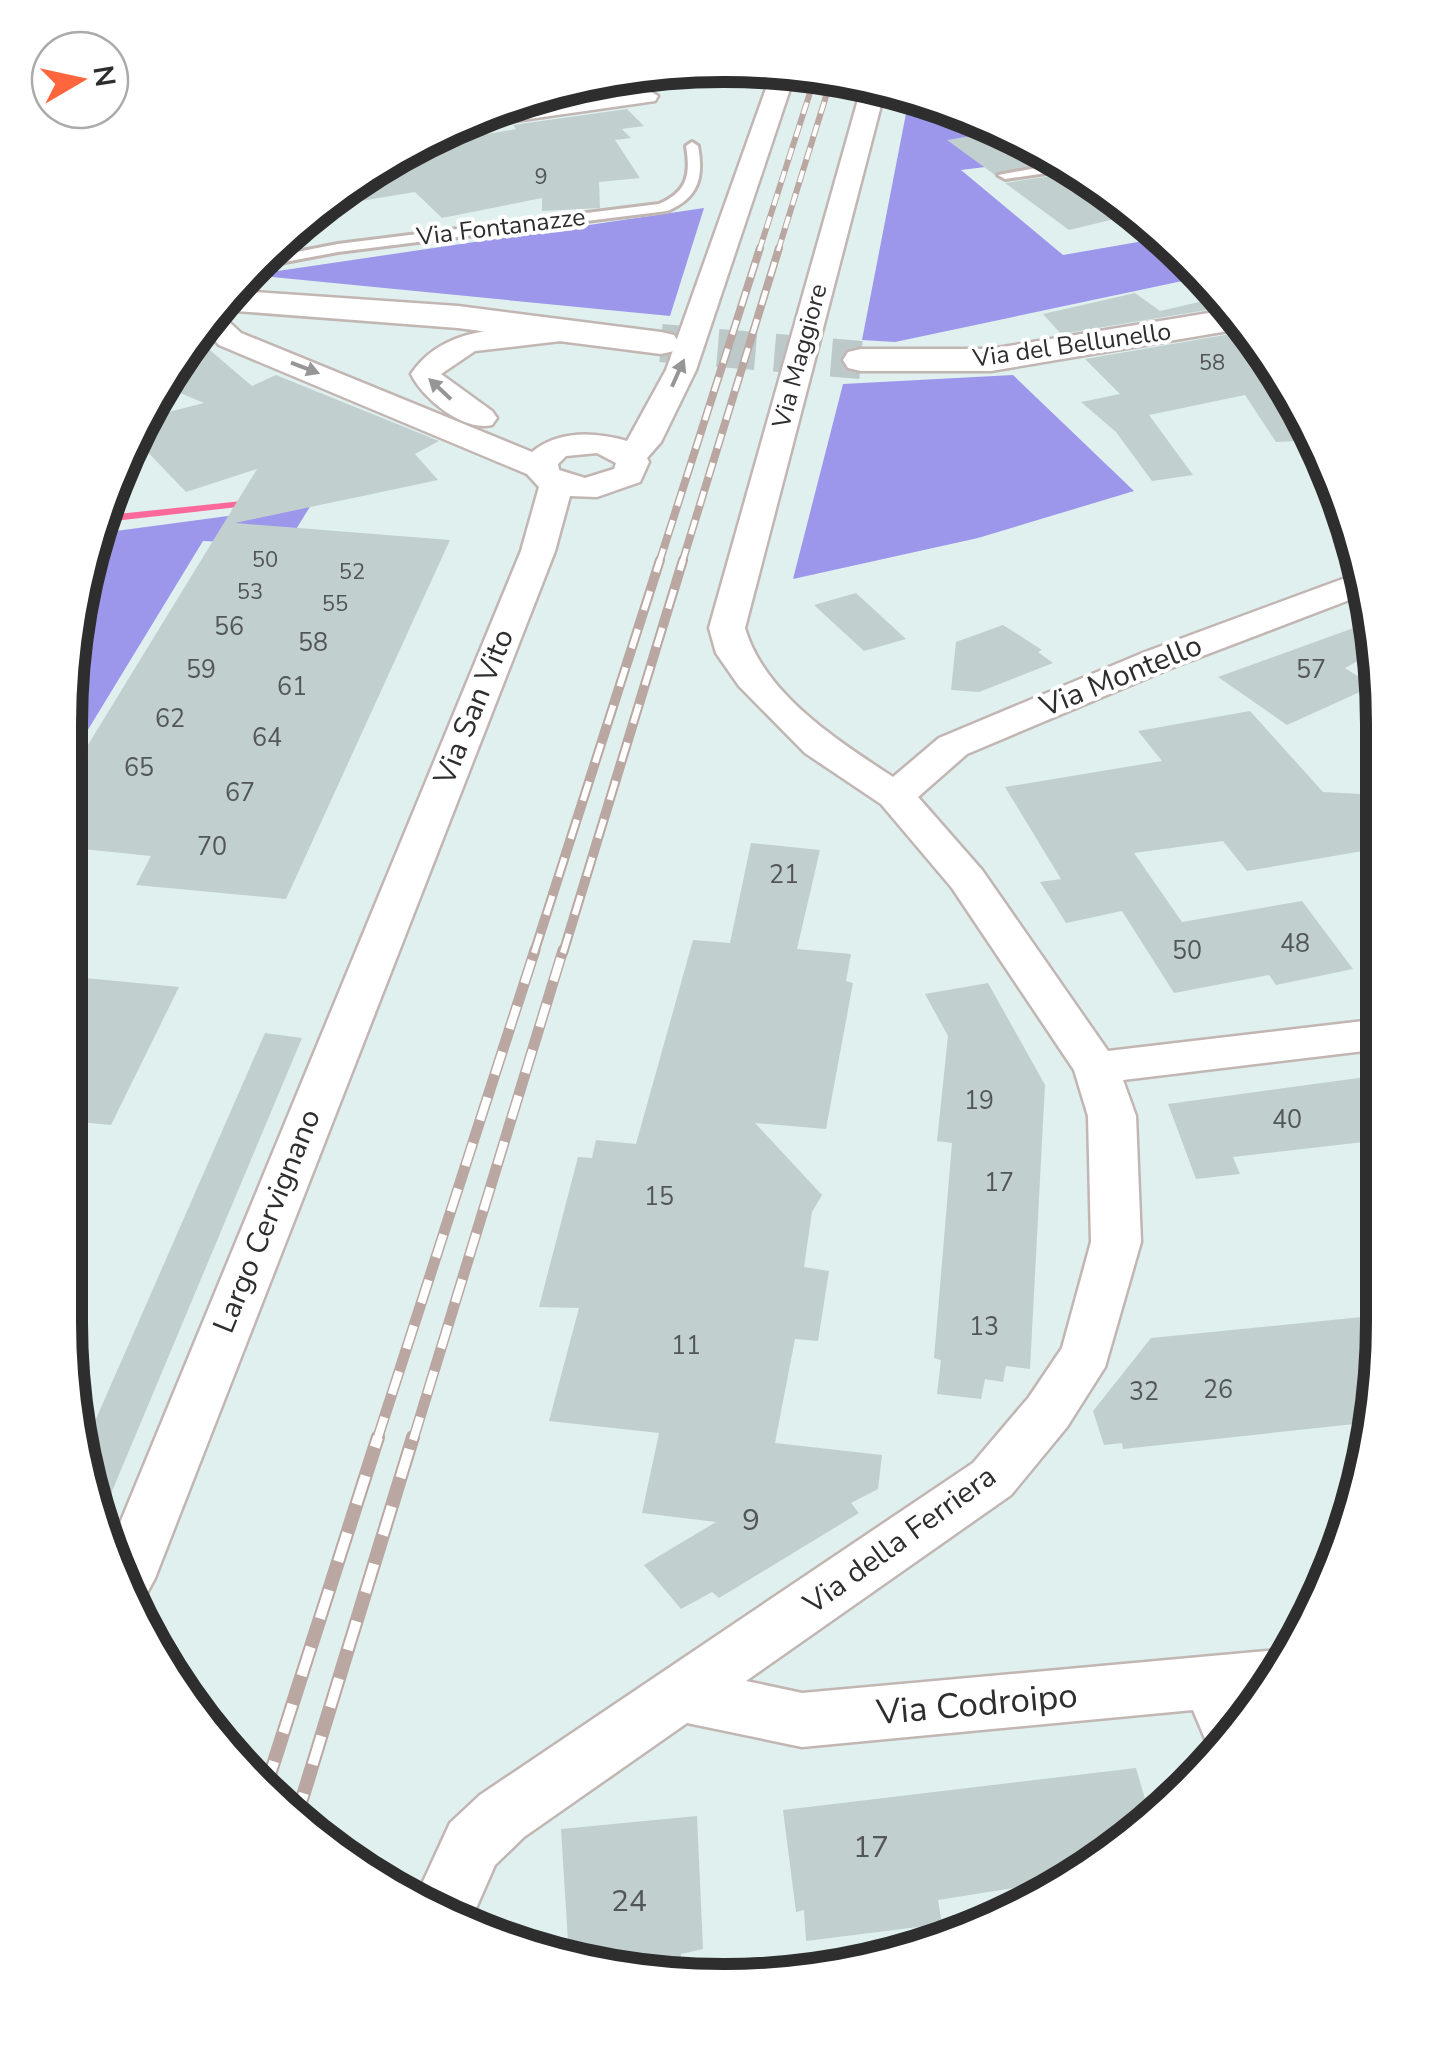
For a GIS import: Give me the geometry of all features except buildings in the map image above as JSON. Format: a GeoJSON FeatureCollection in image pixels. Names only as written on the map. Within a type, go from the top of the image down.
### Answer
{"type":"FeatureCollection","features":[{"type":"Feature","properties":{"kind":"street"},"geometry":{"type":"LineString","coordinates":[[221,327],[230,339],[552,467],[598,443],[630,456],[645,442],[681,370],[779,85]]}},
{"type":"Feature","properties":{"kind":"street"},"geometry":{"type":"LineString","coordinates":[[535,111],[646,96]]}},
{"type":"Feature","properties":{"kind":"street","name":"Via Maggiore"},"geometry":{"type":"LineString","coordinates":[[727,628],[870,99]]}},
{"type":"Feature","properties":{"kind":"street"},"geometry":{"type":"LineString","coordinates":[[227,319],[313,306],[458,317],[566,334]]}},
{"type":"Feature","properties":{"kind":"street"},"geometry":{"type":"LineString","coordinates":[[225,321],[566,334],[661,343]]}},
{"type":"Feature","properties":{"kind":"street","name":"Via del Bellunello"},"geometry":{"type":"LineString","coordinates":[[860,360],[991,360],[1224,321]]}},
{"type":"Feature","properties":{"kind":"street"},"geometry":{"type":"LineString","coordinates":[[566,334],[466,344],[440,354],[426,374],[432,386],[446,398],[496,427],[583,488],[610,484]]}},
{"type":"Feature","properties":{"kind":"street","name":"Via San Vito"},"geometry":{"type":"LineString","coordinates":[[538,550],[570,527],[610,484],[632,468],[630,456]]}},
{"type":"Feature","properties":{"kind":"street","name":"Via San Vito"},"geometry":{"type":"LineString","coordinates":[[409,864],[538,550],[552,467]]}},
{"type":"Feature","properties":{"kind":"street","name":"Via Montello"},"geometry":{"type":"LineString","coordinates":[[895,796],[953,746],[1158,660],[1351,586]]}},
{"type":"Feature","properties":{"kind":"street","name":"Via della Ferriera"},"geometry":{"type":"LineString","coordinates":[[446,1900],[472,1844],[502,1816],[992,1480],[1087,1353],[1116,1242],[1112,1116],[1096,1068],[967,880],[895,796],[819,744],[779,705],[734,654],[727,628]]}},
{"type":"Feature","properties":{"kind":"street","name":"Largo Cervignano"},"geometry":{"type":"LineString","coordinates":[[131,1567],[409,864]]}},
{"type":"Feature","properties":{"kind":"street"},"geometry":{"type":"LineString","coordinates":[[1096,1068],[1366,1036]]}},
{"type":"Feature","properties":{"kind":"street","name":"Via Codroipo"},"geometry":{"type":"LineString","coordinates":[[678,1694],[802,1720],[1259,1678]]}},
{"type":"Feature","properties":{"kind":"street"},"geometry":{"type":"LineString","coordinates":[[1214,1682],[1227,1722]]}},
{"type":"Feature","properties":{"kind":"lane","name":"Via Fontanazze"},"geometry":{"type":"LineString","coordinates":[[284,259],[338,248],[662,208],[680,201],[693,188],[698,172],[692,146]]}},
{"type":"Feature","properties":{"kind":"lane"},"geometry":{"type":"LineString","coordinates":[[1005,175],[1046,169]]}},
{"type":"Feature","properties":{"kind":"shaded area"},"geometry":{"type":"Polygon","coordinates":[[[707,83],[624,95],[620,91],[707,83]]]}},
{"type":"Feature","properties":{"kind":"shaded area"},"geometry":{"type":"Polygon","coordinates":[[[907,109],[995,143],[1019,163],[961,170],[1063,255],[1146,241],[1187,280],[895,342],[862,340],[907,109]]]}},
{"type":"Feature","properties":{"kind":"shaded area"},"geometry":{"type":"Polygon","coordinates":[[[704,208],[670,316],[266,276],[270,272],[704,208]]]}},
{"type":"Feature","properties":{"kind":"shaded area"},"geometry":{"type":"Polygon","coordinates":[[[1013,375],[1134,491],[978,538],[793,579],[843,384],[1013,375]]]}},
{"type":"Feature","properties":{"kind":"shaded area"},"geometry":{"type":"Polygon","coordinates":[[[311,505],[287,544],[203,541],[82,740],[88,641],[113,531],[311,505]]]}},
{"type":"Feature","properties":{"kind":"waterway"},"geometry":{"type":"LineString","coordinates":[[117,518],[252,503]]}},
{"type":"Feature","properties":{"kind":"tunnel"},"geometry":{"type":"LineString","coordinates":[[661,343],[861,360]]}},
{"type":"Feature","properties":{"kind":"railway"},"geometry":{"type":"LineString","coordinates":[[759,251],[811,89]]}},
{"type":"Feature","properties":{"kind":"railway"},"geometry":{"type":"LineString","coordinates":[[778,251],[828,91]]}},
{"type":"Feature","properties":{"kind":"railway"},"geometry":{"type":"LineString","coordinates":[[659,563],[760,248]]}},
{"type":"Feature","properties":{"kind":"railway"},"geometry":{"type":"LineString","coordinates":[[682,563],[779,248]]}},
{"type":"Feature","properties":{"kind":"railway"},"geometry":{"type":"LineString","coordinates":[[534,953],[660,560]]}},
{"type":"Feature","properties":{"kind":"railway"},"geometry":{"type":"LineString","coordinates":[[563,953],[683,560]]}},
{"type":"Feature","properties":{"kind":"railway"},"geometry":{"type":"LineString","coordinates":[[377,1440],[535,950]]}},
{"type":"Feature","properties":{"kind":"railway"},"geometry":{"type":"LineString","coordinates":[[413,1440],[563,950]]}},
{"type":"Feature","properties":{"kind":"railway"},"geometry":{"type":"LineString","coordinates":[[270,1775],[378,1437]]}},
{"type":"Feature","properties":{"kind":"railway"},"geometry":{"type":"LineString","coordinates":[[300,1804],[413,1437]]}}]}
